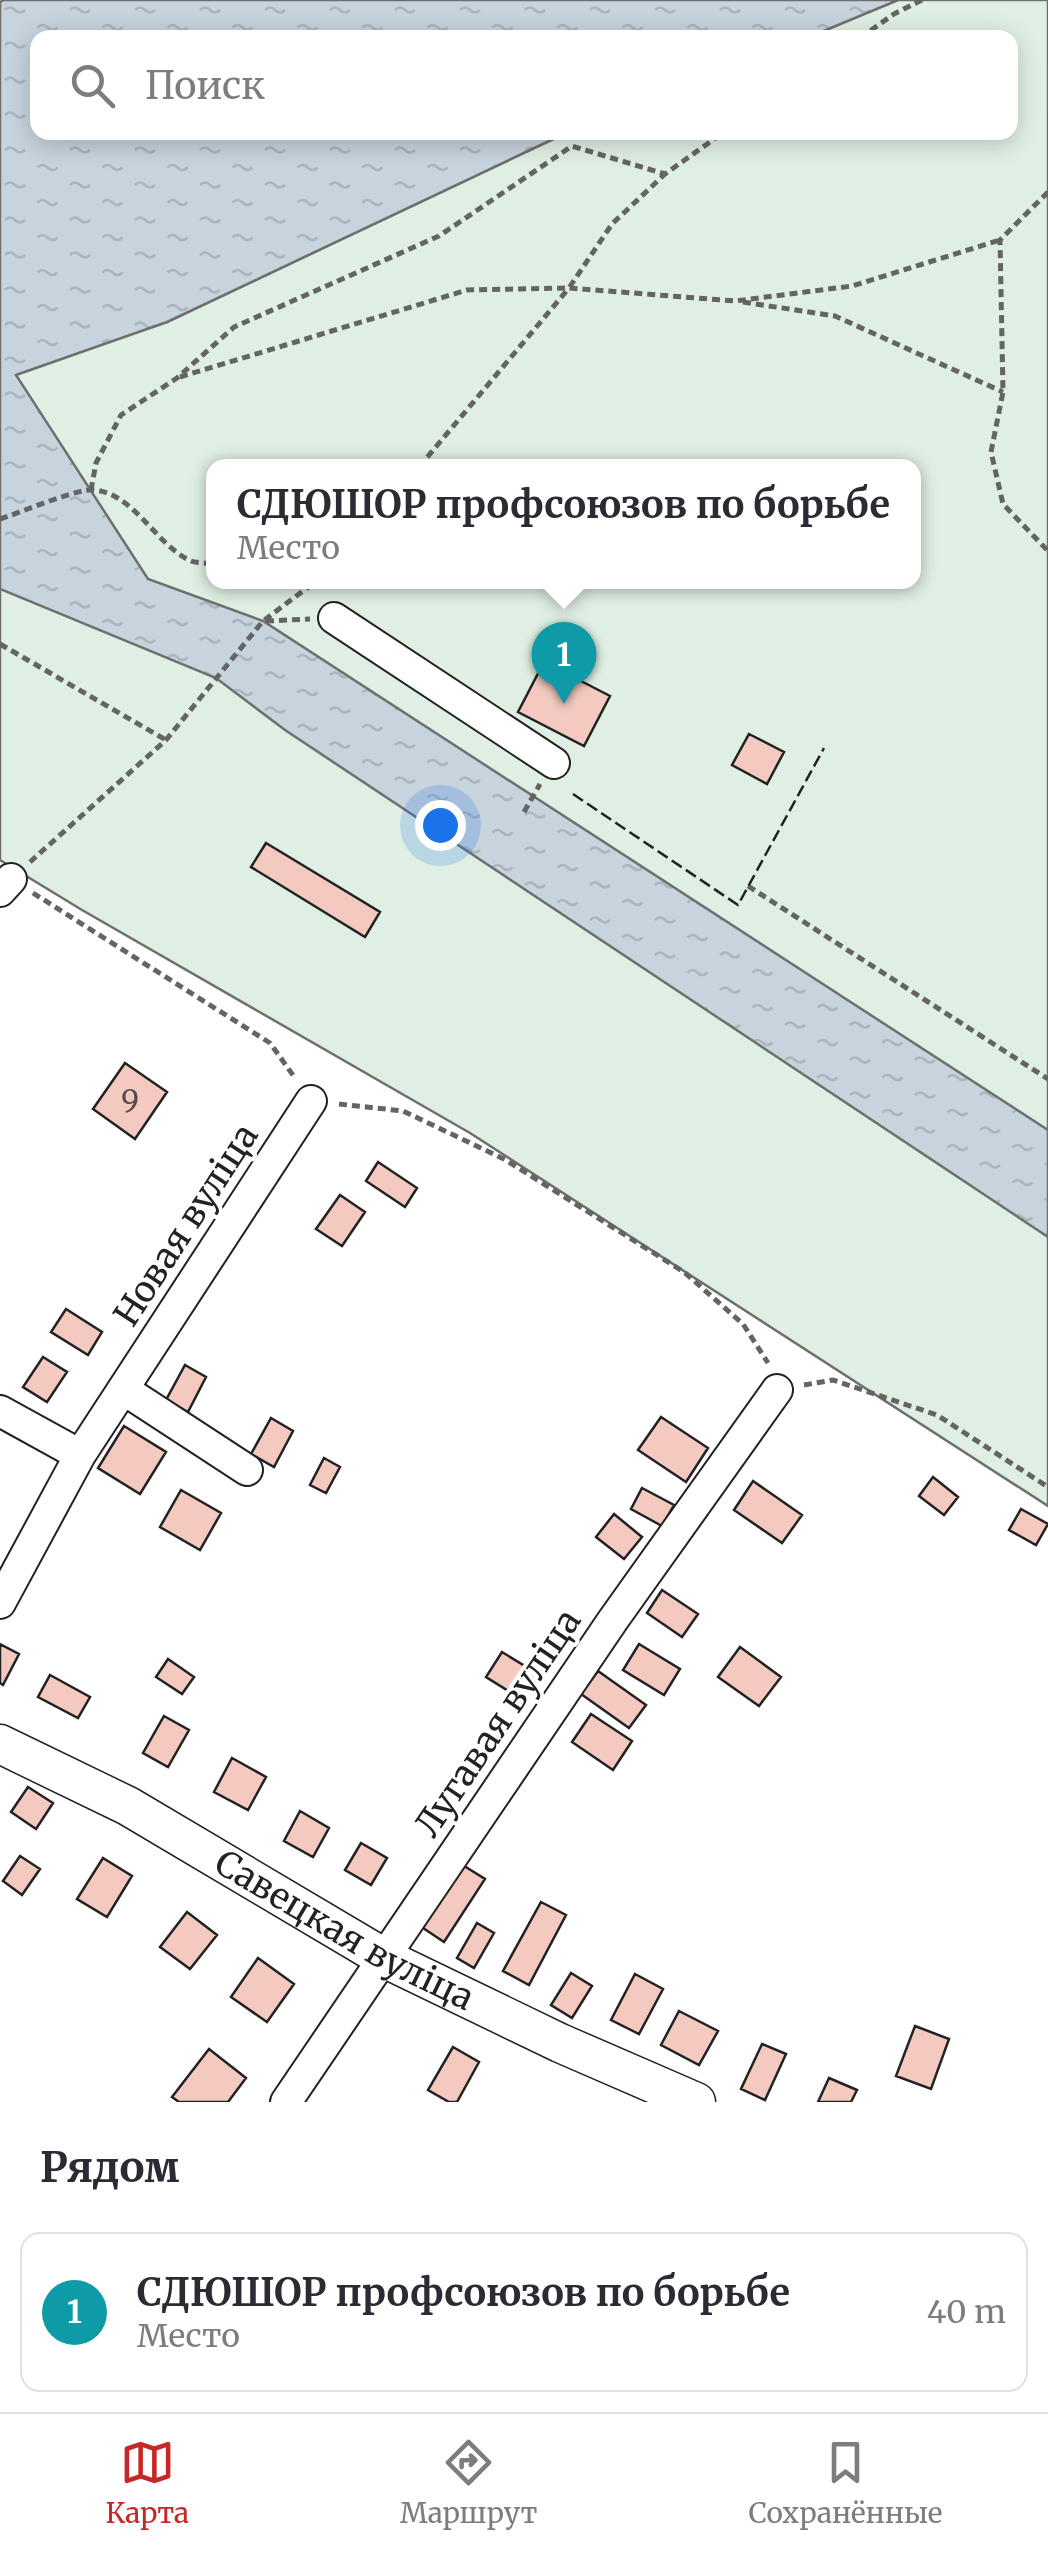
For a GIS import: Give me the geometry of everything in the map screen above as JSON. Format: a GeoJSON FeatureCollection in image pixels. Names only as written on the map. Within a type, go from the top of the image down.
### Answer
{"type":"FeatureCollection","features":[{"type":"Feature","properties":{"kind":"main road","name":"Савецкая вуліца"},"geometry":{"type":"LineString","coordinates":[[0,1744],[128,1806],[386,1959],[560,2043],[696,2102]]}},
{"type":"Feature","properties":{"kind":"street"},"geometry":{"type":"LineString","coordinates":[[334,618],[554,763]]}},
{"type":"Feature","properties":{"kind":"street","name":"Новая вуліца"},"geometry":{"type":"LineString","coordinates":[[0,1602],[80,1455],[311,1101]]}},
{"type":"Feature","properties":{"kind":"street"},"geometry":{"type":"LineString","coordinates":[[124,1389],[246,1470]]}},
{"type":"Feature","properties":{"kind":"street","name":"Лугавая вуліца"},"geometry":{"type":"LineString","coordinates":[[286,2102],[613,1620],[777,1390]]}},
{"type":"Feature","properties":{"kind":"street"},"geometry":{"type":"LineString","coordinates":[[0,1411],[80,1455]]}},
{"type":"Feature","properties":{"kind":"path"},"geometry":{"type":"LineString","coordinates":[[871,30],[922,0]]}},
{"type":"Feature","properties":{"kind":"path"},"geometry":{"type":"LineString","coordinates":[[426,459],[570,288],[612,224],[665,174],[713,140]]}},
{"type":"Feature","properties":{"kind":"path"},"geometry":{"type":"LineString","coordinates":[[91,490],[96,464],[121,414],[177,378],[234,326],[438,236],[572,146],[665,174]]}},
{"type":"Feature","properties":{"kind":"path"},"geometry":{"type":"LineString","coordinates":[[735,301],[852,286],[1000,240],[1048,192]]}},
{"type":"Feature","properties":{"kind":"path"},"geometry":{"type":"LineString","coordinates":[[1000,240],[1003,392],[991,452],[1003,504],[1048,551]]}},
{"type":"Feature","properties":{"kind":"path"},"geometry":{"type":"LineString","coordinates":[[177,378],[468,290],[570,288],[735,301],[835,316],[1003,392]]}},
{"type":"Feature","properties":{"kind":"path"},"geometry":{"type":"LineString","coordinates":[[0,519],[91,490],[117,498],[142,516],[152,532],[192,561],[206,563]]}},
{"type":"Feature","properties":{"kind":"path"},"geometry":{"type":"LineString","coordinates":[[306,589],[263,621],[166,740],[5,885],[270,1043],[311,1101],[404,1111],[504,1159],[684,1272],[743,1324],[768,1362],[777,1390],[832,1380],[937,1415],[1048,1487]]}},
{"type":"Feature","properties":{"kind":"path"},"geometry":{"type":"LineString","coordinates":[[263,621],[334,618]]}},
{"type":"Feature","properties":{"kind":"path"},"geometry":{"type":"LineString","coordinates":[[0,644],[166,740]]}},
{"type":"Feature","properties":{"kind":"path"},"geometry":{"type":"LineString","coordinates":[[524,812],[533,796]]}},
{"type":"Feature","properties":{"kind":"path"},"geometry":{"type":"LineString","coordinates":[[748,886],[1048,1079]]}},
{"type":"Feature","properties":{"kind":"green space"},"geometry":{"type":"Polygon","coordinates":[[[898,0],[1048,0],[1048,1506],[470,1133],[0,860],[0,377],[167,322],[551,140],[1018,140],[1018,30],[824,30],[898,0]]]}},
{"type":"Feature","properties":{"kind":"water"},"geometry":{"type":"Polygon","coordinates":[[[898,0],[826,30],[30,30],[30,140],[551,140],[167,322],[16,375],[148,579],[263,621],[1048,1130],[1048,1237],[285,730],[216,678],[0,589],[0,2],[898,0]]]}},
{"type":"Feature","properties":{"kind":"building"},"geometry":{"type":"Polygon","coordinates":[[[544,662],[610,696],[584,746],[518,712],[544,662]]]}},
{"type":"Feature","properties":{"kind":"building"},"geometry":{"type":"Polygon","coordinates":[[[749,734],[784,752],[767,784],[732,765],[749,734]]]}},
{"type":"Feature","properties":{"kind":"building"},"geometry":{"type":"Polygon","coordinates":[[[266,843],[380,912],[365,937],[251,867],[266,843]]]}},
{"type":"Feature","properties":{"kind":"building"},"geometry":{"type":"Polygon","coordinates":[[[125,1063],[167,1092],[135,1139],[93,1109],[125,1063]]]}},
{"type":"Feature","properties":{"kind":"building"},"geometry":{"type":"Polygon","coordinates":[[[378,1162],[417,1188],[405,1207],[366,1181],[378,1162]]]}},
{"type":"Feature","properties":{"kind":"building"},"geometry":{"type":"Polygon","coordinates":[[[340,1195],[365,1212],[342,1246],[316,1229],[340,1195]]]}},
{"type":"Feature","properties":{"kind":"building"},"geometry":{"type":"Polygon","coordinates":[[[66,1309],[102,1332],[88,1355],[51,1332],[66,1309]]]}},
{"type":"Feature","properties":{"kind":"building"},"geometry":{"type":"Polygon","coordinates":[[[43,1357],[67,1372],[47,1402],[23,1387],[43,1357]]]}},
{"type":"Feature","properties":{"kind":"building"},"geometry":{"type":"Polygon","coordinates":[[[185,1365],[206,1377],[188,1412],[166,1400],[185,1365]]]}},
{"type":"Feature","properties":{"kind":"building"},"geometry":{"type":"Polygon","coordinates":[[[661,1417],[708,1448],[686,1482],[638,1450],[661,1417]]]}},
{"type":"Feature","properties":{"kind":"building"},"geometry":{"type":"Polygon","coordinates":[[[271,1418],[293,1431],[274,1467],[251,1454],[271,1418]]]}},
{"type":"Feature","properties":{"kind":"building"},"geometry":{"type":"Polygon","coordinates":[[[124,1426],[166,1452],[140,1494],[98,1468],[124,1426]]]}},
{"type":"Feature","properties":{"kind":"building"},"geometry":{"type":"Polygon","coordinates":[[[324,1458],[340,1467],[326,1493],[310,1485],[324,1458]]]}},
{"type":"Feature","properties":{"kind":"building"},"geometry":{"type":"Polygon","coordinates":[[[933,1477],[958,1497],[944,1515],[919,1496],[933,1477]]]}},
{"type":"Feature","properties":{"kind":"building"},"geometry":{"type":"Polygon","coordinates":[[[753,1481],[802,1515],[782,1543],[734,1510],[753,1481]]]}},
{"type":"Feature","properties":{"kind":"building"},"geometry":{"type":"Polygon","coordinates":[[[642,1488],[674,1505],[662,1526],[631,1509],[642,1488]]]}},
{"type":"Feature","properties":{"kind":"building"},"geometry":{"type":"Polygon","coordinates":[[[181,1490],[221,1513],[200,1550],[160,1527],[181,1490]]]}},
{"type":"Feature","properties":{"kind":"building"},"geometry":{"type":"Polygon","coordinates":[[[1021,1509],[1048,1524],[1036,1545],[1009,1530],[1021,1509]]]}},
{"type":"Feature","properties":{"kind":"building"},"geometry":{"type":"Polygon","coordinates":[[[614,1514],[642,1537],[624,1559],[596,1537],[614,1514]]]}},
{"type":"Feature","properties":{"kind":"building"},"geometry":{"type":"Polygon","coordinates":[[[662,1590],[698,1614],[682,1637],[647,1613],[662,1590]]]}},
{"type":"Feature","properties":{"kind":"building"},"geometry":{"type":"Polygon","coordinates":[[[0,1644],[19,1654],[3,1685],[0,1683],[0,1644]]]}},
{"type":"Feature","properties":{"kind":"building"},"geometry":{"type":"Polygon","coordinates":[[[639,1644],[680,1669],[664,1695],[623,1670],[639,1644]]]}},
{"type":"Feature","properties":{"kind":"building"},"geometry":{"type":"Polygon","coordinates":[[[740,1647],[781,1677],[759,1706],[718,1677],[740,1647]]]}},
{"type":"Feature","properties":{"kind":"building"},"geometry":{"type":"Polygon","coordinates":[[[502,1652],[538,1674],[523,1700],[486,1677],[502,1652]]]}},
{"type":"Feature","properties":{"kind":"building"},"geometry":{"type":"Polygon","coordinates":[[[168,1659],[194,1677],[182,1694],[156,1677],[168,1659]]]}},
{"type":"Feature","properties":{"kind":"building"},"geometry":{"type":"Polygon","coordinates":[[[598,1671],[646,1705],[629,1728],[581,1694],[598,1671]]]}},
{"type":"Feature","properties":{"kind":"building"},"geometry":{"type":"Polygon","coordinates":[[[50,1675],[90,1697],[78,1718],[38,1697],[50,1675]]]}},
{"type":"Feature","properties":{"kind":"building"},"geometry":{"type":"Polygon","coordinates":[[[591,1714],[632,1741],[613,1770],[572,1742],[591,1714]]]}},
{"type":"Feature","properties":{"kind":"building"},"geometry":{"type":"Polygon","coordinates":[[[164,1716],[189,1730],[168,1767],[143,1753],[164,1716]]]}},
{"type":"Feature","properties":{"kind":"building"},"geometry":{"type":"Polygon","coordinates":[[[232,1758],[266,1777],[248,1810],[214,1792],[232,1758]]]}},
{"type":"Feature","properties":{"kind":"building"},"geometry":{"type":"Polygon","coordinates":[[[28,1787],[53,1803],[36,1829],[11,1812],[28,1787]]]}},
{"type":"Feature","properties":{"kind":"building"},"geometry":{"type":"Polygon","coordinates":[[[300,1811],[329,1828],[313,1857],[284,1841],[300,1811]]]}},
{"type":"Feature","properties":{"kind":"building"},"geometry":{"type":"Polygon","coordinates":[[[361,1843],[387,1858],[371,1885],[345,1870],[361,1843]]]}},
{"type":"Feature","properties":{"kind":"building"},"geometry":{"type":"Polygon","coordinates":[[[20,1856],[40,1869],[22,1895],[3,1881],[20,1856]]]}},
{"type":"Feature","properties":{"kind":"building"},"geometry":{"type":"Polygon","coordinates":[[[103,1858],[132,1876],[107,1917],[77,1899],[103,1858]]]}},
{"type":"Feature","properties":{"kind":"building"},"geometry":{"type":"Polygon","coordinates":[[[461,1864],[485,1879],[444,1942],[420,1926],[461,1864]]]}},
{"type":"Feature","properties":{"kind":"building"},"geometry":{"type":"Polygon","coordinates":[[[541,1902],[566,1915],[529,1985],[503,1971],[541,1902]]]}},
{"type":"Feature","properties":{"kind":"building"},"geometry":{"type":"Polygon","coordinates":[[[187,1912],[217,1935],[190,1969],[160,1947],[187,1912]]]}},
{"type":"Feature","properties":{"kind":"building"},"geometry":{"type":"Polygon","coordinates":[[[477,1923],[494,1933],[474,1968],[457,1958],[477,1923]]]}},
{"type":"Feature","properties":{"kind":"building"},"geometry":{"type":"Polygon","coordinates":[[[258,1958],[294,1984],[267,2022],[231,1997],[258,1958]]]}},
{"type":"Feature","properties":{"kind":"building"},"geometry":{"type":"Polygon","coordinates":[[[571,1973],[592,1986],[572,2018],[551,2005],[571,1973]]]}},
{"type":"Feature","properties":{"kind":"building"},"geometry":{"type":"Polygon","coordinates":[[[635,1974],[663,1989],[639,2034],[611,2020],[635,1974]]]}},
{"type":"Feature","properties":{"kind":"building"},"geometry":{"type":"Polygon","coordinates":[[[679,2011],[718,2031],[699,2065],[661,2045],[679,2011]]]}},
{"type":"Feature","properties":{"kind":"building"},"geometry":{"type":"Polygon","coordinates":[[[915,2026],[949,2039],[931,2089],[896,2076],[915,2026]]]}},
{"type":"Feature","properties":{"kind":"building"},"geometry":{"type":"Polygon","coordinates":[[[762,2044],[786,2054],[765,2100],[741,2089],[762,2044]]]}},
{"type":"Feature","properties":{"kind":"building"},"geometry":{"type":"Polygon","coordinates":[[[453,2047],[479,2062],[457,2102],[449,2102],[428,2090],[453,2047]]]}},
{"type":"Feature","properties":{"kind":"building"},"geometry":{"type":"Polygon","coordinates":[[[209,2049],[246,2078],[228,2102],[179,2102],[172,2097],[209,2049]]]}},
{"type":"Feature","properties":{"kind":"building"},"geometry":{"type":"Polygon","coordinates":[[[829,2078],[857,2090],[851,2102],[818,2102],[829,2078]]]}},
{"type":"Feature","properties":{"kind":"fence"},"geometry":{"type":"LineString","coordinates":[[573,794],[738,905],[824,748]]}},
{"type":"Feature","properties":{"kind":"place","name":"СДЮШОР профсоюзов по борьбе"},"geometry":{"type":"Point","coordinates":[564,704]}}]}
